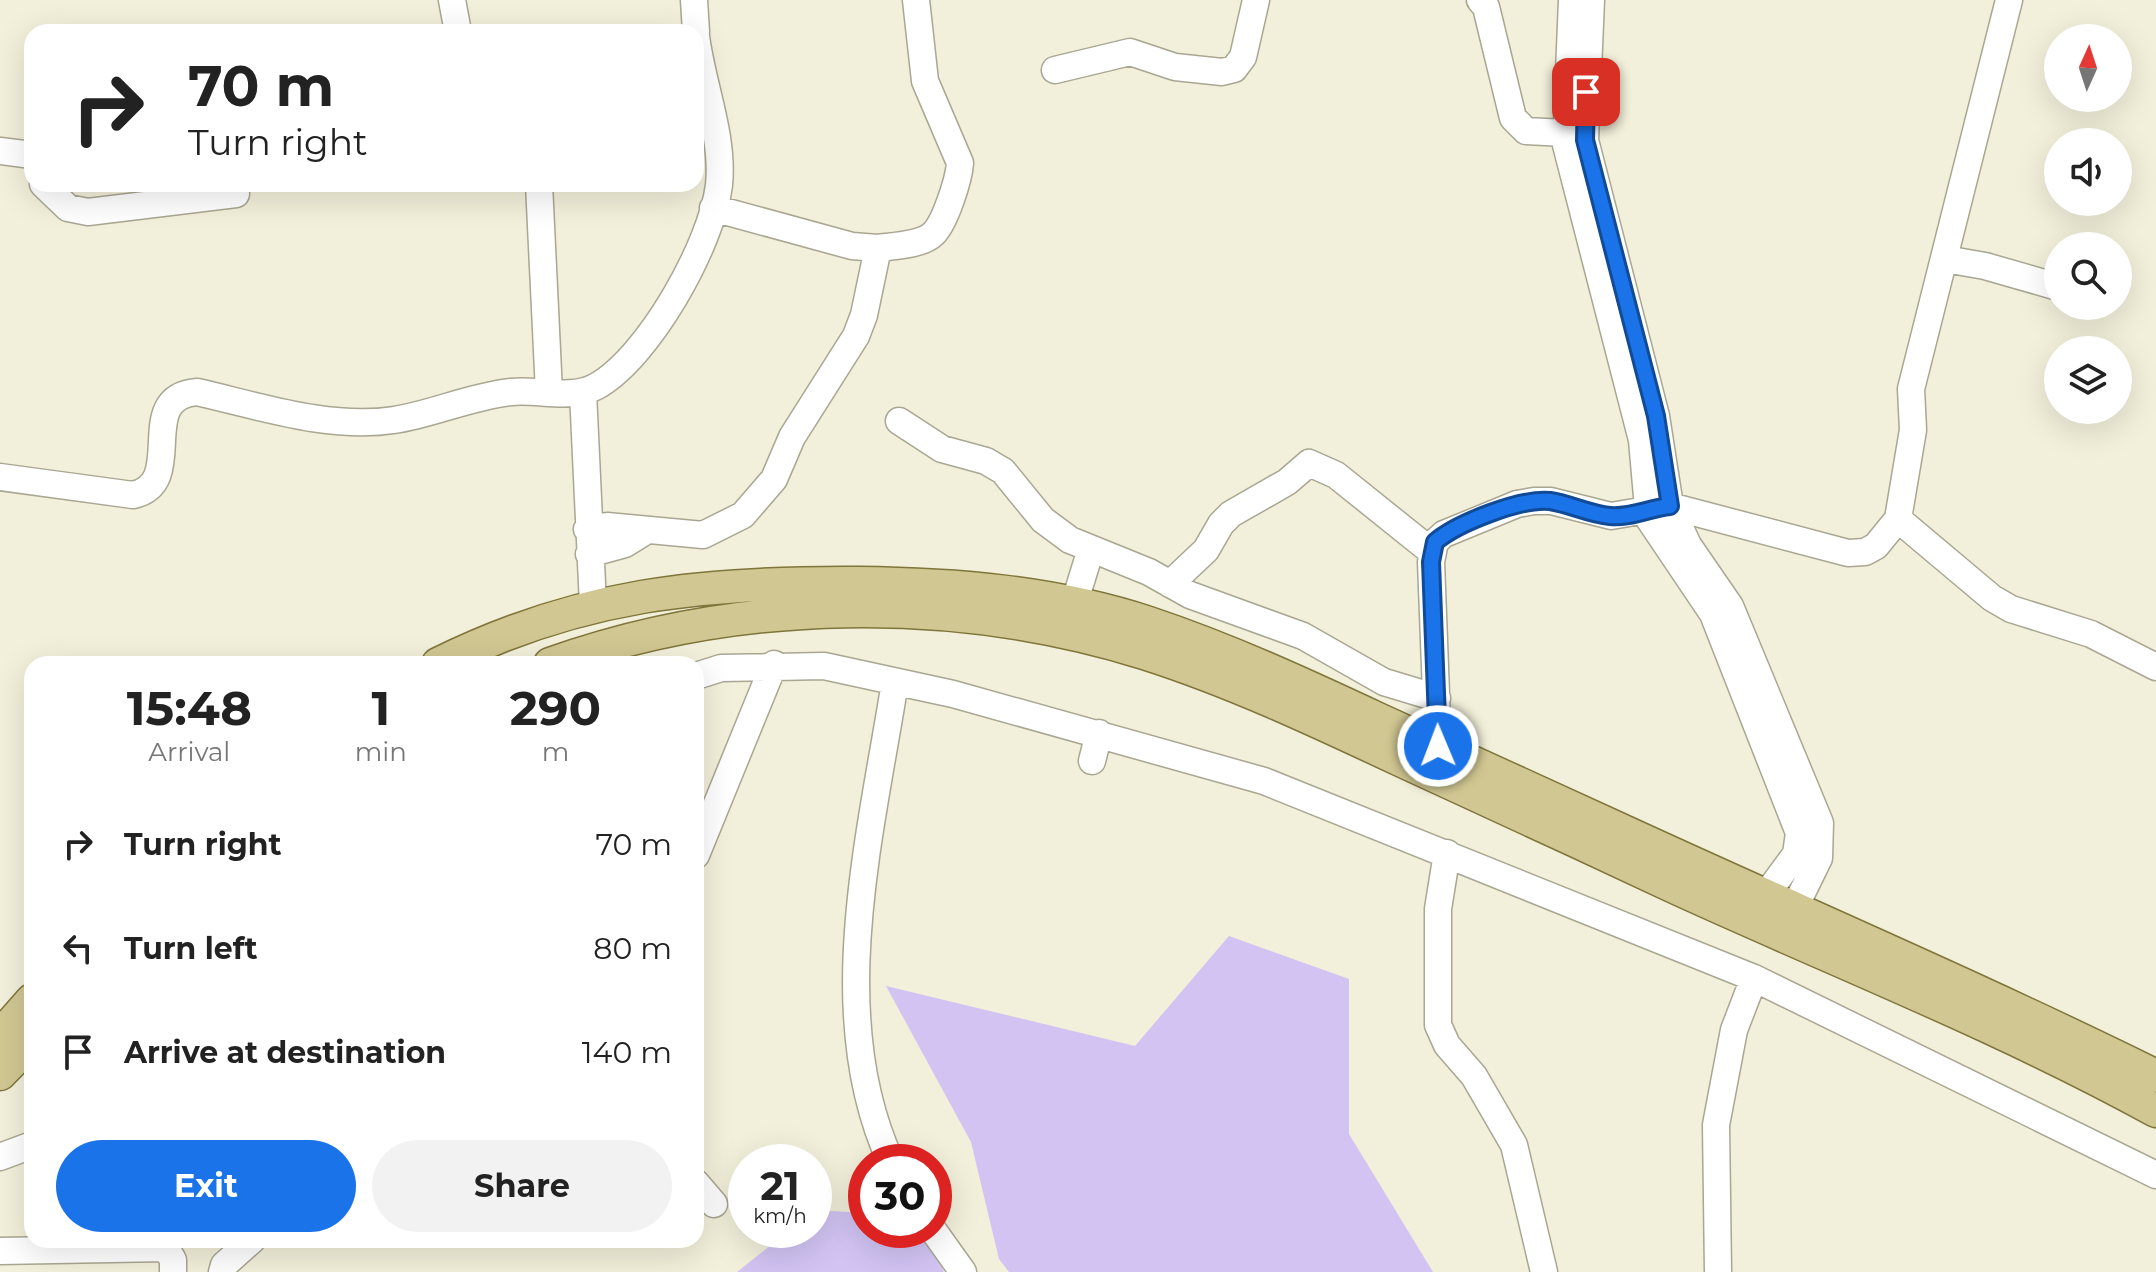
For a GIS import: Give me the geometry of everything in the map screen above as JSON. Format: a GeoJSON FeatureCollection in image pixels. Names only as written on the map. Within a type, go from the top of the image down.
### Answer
{"type":"FeatureCollection","features":[{"type":"Feature","properties":{"kind":"main road"},"geometry":{"type":"LineString","coordinates":[[456,656],[502,636],[593,605],[687,588],[762,582],[916,584],[986,589],[1074,604],[1145,621],[1438,746],[1941,974],[2156,1076]]}},
{"type":"Feature","properties":{"kind":"main road"},"geometry":{"type":"LineString","coordinates":[[612,656],[653,635],[751,618],[812,613],[921,614],[1024,625],[1141,652],[1260,695],[1777,934],[2031,1046],[2156,1111]]}},
{"type":"Feature","properties":{"kind":"main road"},"geometry":{"type":"LineString","coordinates":[[502,636],[537,642],[561,638],[603,656]]}},
{"type":"Feature","properties":{"kind":"main road"},"geometry":{"type":"LineString","coordinates":[[0,1036],[24,1009]]}},
{"type":"Feature","properties":{"kind":"main road"},"geometry":{"type":"LineString","coordinates":[[0,1074],[24,1049]]}},
{"type":"Feature","properties":{"kind":"street"},"geometry":{"type":"LineString","coordinates":[[452,0],[456,24]]}},
{"type":"Feature","properties":{"kind":"street"},"geometry":{"type":"LineString","coordinates":[[694,0],[695,24]]}},
{"type":"Feature","properties":{"kind":"street"},"geometry":{"type":"LineString","coordinates":[[713,208],[852,246],[878,248],[932,235],[959,177],[958,153],[925,81],[916,0]]}},
{"type":"Feature","properties":{"kind":"street"},"geometry":{"type":"LineString","coordinates":[[1055,70],[1130,52],[1175,67],[1222,72],[1234,69],[1243,57],[1256,0]]}},
{"type":"Feature","properties":{"kind":"street"},"geometry":{"type":"LineString","coordinates":[[1480,0],[1486,7],[1513,118],[1526,131],[1565,133]]}},
{"type":"Feature","properties":{"kind":"street"},"geometry":{"type":"LineString","coordinates":[[1572,0],[1565,133],[1658,507],[1730,606],[1820,823],[1819,858],[1794,909]]}},
{"type":"Feature","properties":{"kind":"street"},"geometry":{"type":"LineString","coordinates":[[1591,0],[1585,140],[1656,416],[1658,507],[1655,530],[1713,614],[1799,833],[1796,854],[1765,896]]}},
{"type":"Feature","properties":{"kind":"street"},"geometry":{"type":"LineString","coordinates":[[1438,746],[1432,552],[1444,534],[1517,504],[1551,501],[1611,516],[1626,516],[1658,507],[1848,553],[1865,552],[1876,546],[1898,519],[1913,430],[1911,389],[2009,0]]}},
{"type":"Feature","properties":{"kind":"street"},"geometry":{"type":"LineString","coordinates":[[0,477],[133,495],[145,493],[157,481],[167,407],[182,394],[197,392],[332,420],[373,422],[511,392],[583,392],[614,372],[674,303],[713,208],[720,166],[704,78]]}},
{"type":"Feature","properties":{"kind":"street"},"geometry":{"type":"LineString","coordinates":[[0,151],[24,154]]}},
{"type":"Feature","properties":{"kind":"street"},"geometry":{"type":"LineString","coordinates":[[51,192],[68,208],[88,212],[236,194]]}},
{"type":"Feature","properties":{"kind":"street"},"geometry":{"type":"LineString","coordinates":[[539,192],[549,392]]}},
{"type":"Feature","properties":{"kind":"street"},"geometry":{"type":"LineString","coordinates":[[1953,225],[1985,266]]}},
{"type":"Feature","properties":{"kind":"street"},"geometry":{"type":"LineString","coordinates":[[588,541],[607,526],[703,535],[743,515],[765,493],[792,437],[856,336],[878,248]]}},
{"type":"Feature","properties":{"kind":"street"},"geometry":{"type":"LineString","coordinates":[[1945,259],[1985,266],[2044,283]]}},
{"type":"Feature","properties":{"kind":"street"},"geometry":{"type":"LineString","coordinates":[[583,392],[593,605]]}},
{"type":"Feature","properties":{"kind":"street"},"geometry":{"type":"LineString","coordinates":[[899,421],[942,449],[986,461],[1003,471],[1043,520],[1070,540],[1190,595],[1303,636],[1384,682],[1437,698]]}},
{"type":"Feature","properties":{"kind":"street"},"geometry":{"type":"LineString","coordinates":[[1170,584],[1206,550],[1221,524],[1231,514],[1287,482],[1309,463],[1336,475],[1432,552]]}},
{"type":"Feature","properties":{"kind":"street"},"geometry":{"type":"LineString","coordinates":[[1898,519],[1992,598],[2011,609],[2091,634],[2156,667]]}},
{"type":"Feature","properties":{"kind":"street"},"geometry":{"type":"LineString","coordinates":[[1074,604],[1091,549]]}},
{"type":"Feature","properties":{"kind":"street"},"geometry":{"type":"LineString","coordinates":[[704,673],[721,668],[774,664],[824,666],[1099,733],[1264,781],[1754,978],[2156,1175]]}},
{"type":"Feature","properties":{"kind":"street"},"geometry":{"type":"LineString","coordinates":[[705,810],[774,664]]}},
{"type":"Feature","properties":{"kind":"street"},"geometry":{"type":"LineString","coordinates":[[883,1144],[876,1129],[864,1075],[857,974],[859,915],[895,682]]}},
{"type":"Feature","properties":{"kind":"street"},"geometry":{"type":"LineString","coordinates":[[1092,761],[1099,733]]}},
{"type":"Feature","properties":{"kind":"street"},"geometry":{"type":"LineString","coordinates":[[1447,853],[1438,909],[1438,1025],[1447,1045],[1474,1076],[1514,1145],[1544,1272]]}},
{"type":"Feature","properties":{"kind":"street"},"geometry":{"type":"LineString","coordinates":[[1718,1272],[1716,1125],[1734,1030],[1754,978]]}},
{"type":"Feature","properties":{"kind":"street"},"geometry":{"type":"LineString","coordinates":[[0,1157],[24,1148]]}},
{"type":"Feature","properties":{"kind":"street"},"geometry":{"type":"LineString","coordinates":[[704,1192],[714,1204]]}},
{"type":"Feature","properties":{"kind":"street"},"geometry":{"type":"LineString","coordinates":[[0,1251],[54,1248]]}},
{"type":"Feature","properties":{"kind":"street"},"geometry":{"type":"LineString","coordinates":[[166,1248],[173,1260],[173,1272]]}},
{"type":"Feature","properties":{"kind":"street"},"geometry":{"type":"LineString","coordinates":[[222,1272],[224,1265],[243,1248]]}},
{"type":"Feature","properties":{"kind":"street"},"geometry":{"type":"LineString","coordinates":[[946,1248],[963,1272]]}},
{"type":"Feature","properties":{"kind":"shaded area"},"geometry":{"type":"Polygon","coordinates":[[[1229,936],[1349,979],[1349,1134],[1433,1272],[1009,1272],[999,1259],[971,1142],[886,986],[1135,1046],[1229,936]]]}},
{"type":"Feature","properties":{"kind":"shaded area"},"geometry":{"type":"Polygon","coordinates":[[[832,1211],[848,1212],[848,1248],[933,1248],[944,1272],[737,1272],[767,1248],[832,1248],[832,1211]]]}},
{"type":"Feature","properties":{"kind":"route"},"geometry":{"type":"LineString","coordinates":[[1438,746],[1431,562],[1435,542],[1444,534],[1517,504],[1534,501],[1551,501],[1611,516],[1626,516],[1647,508],[1670,506],[1656,416],[1585,140],[1586,92]]}}]}
